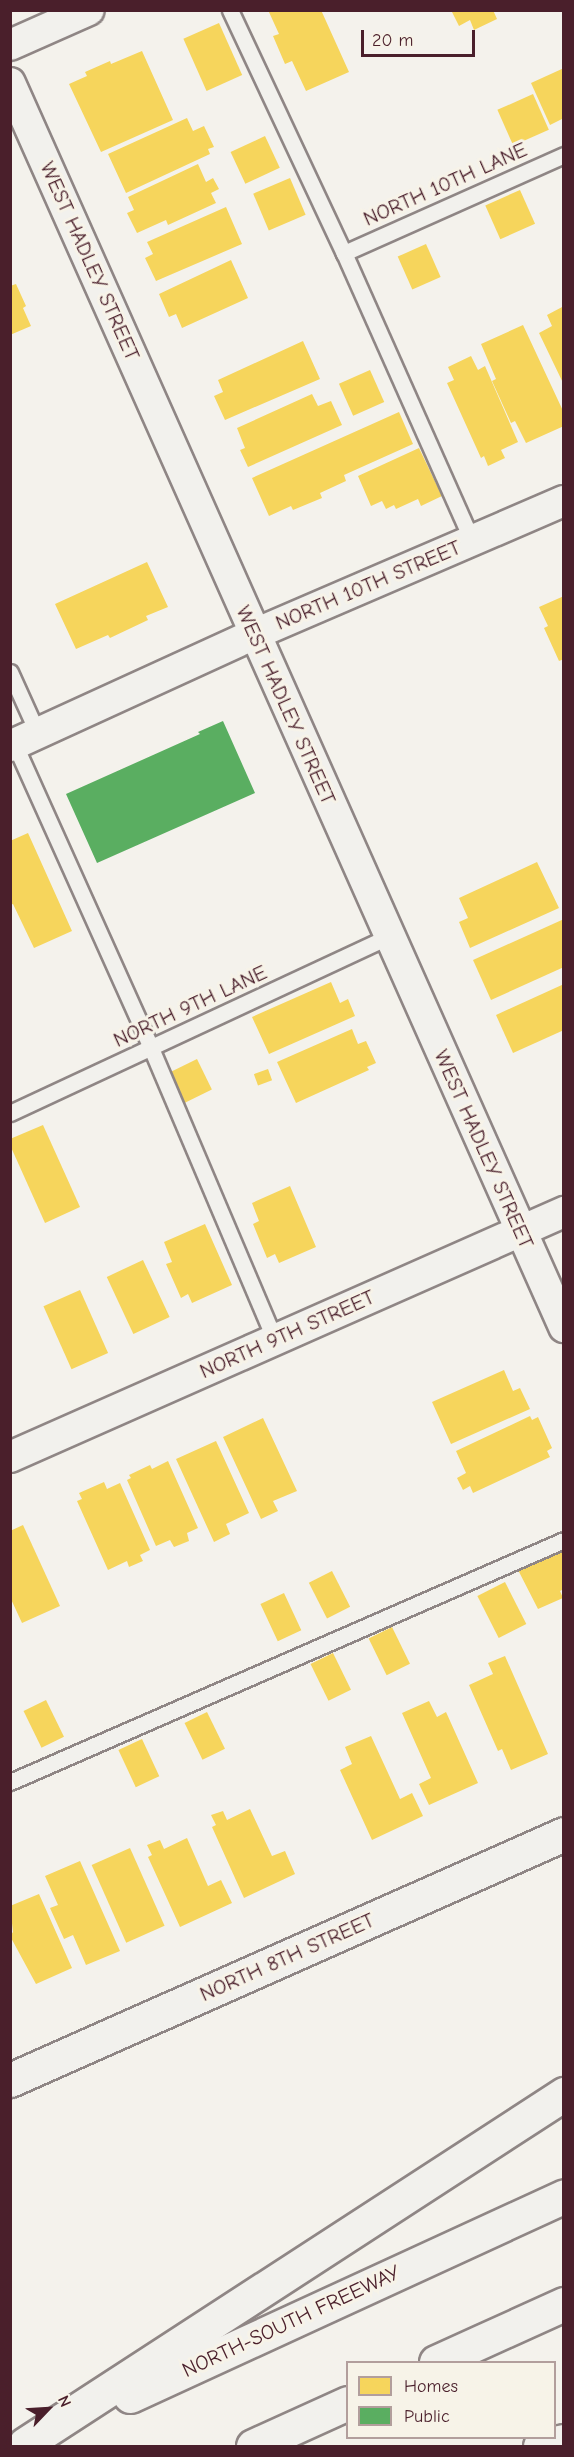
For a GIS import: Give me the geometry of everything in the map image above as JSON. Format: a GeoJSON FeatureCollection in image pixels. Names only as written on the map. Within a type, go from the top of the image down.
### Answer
{"type":"FeatureCollection","features":[{"type":"Feature","properties":{"kind":"main road","name":"NORTH 8TH STREET"},"geometry":{"type":"LineString","coordinates":[[10,2080],[564,1834]]}},
{"type":"Feature","properties":{"kind":"main road"},"geometry":{"type":"LineString","coordinates":[[22,2445],[564,2094]]}},
{"type":"Feature","properties":{"kind":"main road","name":"NORTH-SOUTH FREEWAY"},"geometry":{"type":"LineString","coordinates":[[22,2445],[564,2196]]}},
{"type":"Feature","properties":{"kind":"main road"},"geometry":{"type":"LineString","coordinates":[[438,2361],[564,2304]]}},
{"type":"Feature","properties":{"kind":"main road"},"geometry":{"type":"LineString","coordinates":[[254,2446],[346,2404]]}},
{"type":"Feature","properties":{"kind":"main road"},"geometry":{"type":"LineString","coordinates":[[540,2446],[564,2441]]}},
{"type":"Feature","properties":{"kind":"street"},"geometry":{"type":"LineString","coordinates":[[10,45],[89,10]]}},
{"type":"Feature","properties":{"kind":"street","name":"WEST HADLEY STREET"},"geometry":{"type":"LineString","coordinates":[[10,83],[388,937],[564,1327]]}},
{"type":"Feature","properties":{"kind":"street","name":"NORTH 10TH STREET"},"geometry":{"type":"LineString","coordinates":[[21,742],[255,634],[564,501]]}},
{"type":"Feature","properties":{"kind":"street","name":"NORTH 9TH STREET"},"geometry":{"type":"LineString","coordinates":[[10,1457],[564,1212]]}},
{"type":"Feature","properties":{"kind":"lane"},"geometry":{"type":"LineString","coordinates":[[230,10],[344,253],[472,541]]}},
{"type":"Feature","properties":{"kind":"lane","name":"NORTH 10TH LANE"},"geometry":{"type":"LineString","coordinates":[[344,253],[564,154]]}},
{"type":"Feature","properties":{"kind":"lane"},"geometry":{"type":"LineString","coordinates":[[10,672],[21,742],[275,1340]]}},
{"type":"Feature","properties":{"kind":"lane","name":"NORTH 9TH LANE"},"geometry":{"type":"LineString","coordinates":[[10,1113],[388,937]]}},
{"type":"Feature","properties":{"kind":"lane"},"geometry":{"type":"LineString","coordinates":[[10,1782],[564,1540]]}},
{"type":"Feature","properties":{"kind":"building: Homes"},"geometry":{"type":"Polygon","coordinates":[[[268,10],[321,10],[349,72],[306,91],[292,61],[285,64],[273,36],[279,34],[268,10]]]}},
{"type":"Feature","properties":{"kind":"building: Homes"},"geometry":{"type":"Polygon","coordinates":[[[451,10],[493,10],[497,19],[474,30],[470,20],[459,26],[451,10]]]}},
{"type":"Feature","properties":{"kind":"building: Homes"},"geometry":{"type":"Polygon","coordinates":[[[219,23],[242,75],[207,91],[183,39],[219,23]]]}},
{"type":"Feature","properties":{"kind":"building: Homes"},"geometry":{"type":"Polygon","coordinates":[[[142,51],[173,120],[101,152],[69,84],[87,76],[85,72],[142,51]]]}},
{"type":"Feature","properties":{"kind":"building: Homes"},"geometry":{"type":"Polygon","coordinates":[[[564,68],[564,118],[550,125],[531,83],[564,68]]]}},
{"type":"Feature","properties":{"kind":"building: Homes"},"geometry":{"type":"Polygon","coordinates":[[[533,94],[549,130],[513,145],[497,110],[533,94]]]}},
{"type":"Feature","properties":{"kind":"building: Homes"},"geometry":{"type":"Polygon","coordinates":[[[187,118],[193,131],[204,126],[214,147],[208,149],[210,154],[126,193],[108,154],[187,118]]]}},
{"type":"Feature","properties":{"kind":"building: Homes"},"geometry":{"type":"Polygon","coordinates":[[[265,136],[280,168],[245,184],[231,152],[265,136]]]}},
{"type":"Feature","properties":{"kind":"building: Homes"},"geometry":{"type":"Polygon","coordinates":[[[198,164],[206,182],[213,178],[219,189],[211,193],[216,203],[168,225],[166,220],[137,233],[127,213],[134,210],[128,197],[198,164]]]}},
{"type":"Feature","properties":{"kind":"building: Homes"},"geometry":{"type":"Polygon","coordinates":[[[290,178],[306,215],[269,230],[253,194],[290,178]]]}},
{"type":"Feature","properties":{"kind":"building: Homes"},"geometry":{"type":"Polygon","coordinates":[[[520,190],[535,224],[500,239],[485,205],[520,190]]]}},
{"type":"Feature","properties":{"kind":"building: Homes"},"geometry":{"type":"Polygon","coordinates":[[[226,207],[242,244],[156,281],[145,258],[153,254],[147,242],[226,207]]]}},
{"type":"Feature","properties":{"kind":"building: Homes"},"geometry":{"type":"Polygon","coordinates":[[[426,244],[441,277],[412,289],[398,257],[426,244]]]}},
{"type":"Feature","properties":{"kind":"building: Homes"},"geometry":{"type":"Polygon","coordinates":[[[231,260],[248,298],[182,328],[176,314],[169,317],[159,294],[231,260]]]}},
{"type":"Feature","properties":{"kind":"building: Homes"},"geometry":{"type":"Polygon","coordinates":[[[16,284],[26,306],[23,308],[31,326],[10,335],[10,286],[16,284]]]}},
{"type":"Feature","properties":{"kind":"building: Homes"},"geometry":{"type":"Polygon","coordinates":[[[564,306],[564,385],[539,333],[552,326],[547,315],[564,306]]]}},
{"type":"Feature","properties":{"kind":"building: Homes"},"geometry":{"type":"Polygon","coordinates":[[[523,325],[564,413],[564,426],[526,443],[515,421],[511,423],[492,381],[496,379],[481,344],[523,325]]]}},
{"type":"Feature","properties":{"kind":"building: Homes"},"geometry":{"type":"Polygon","coordinates":[[[303,341],[320,379],[225,420],[214,396],[223,392],[218,380],[303,341]]]}},
{"type":"Feature","properties":{"kind":"building: Homes"},"geometry":{"type":"Polygon","coordinates":[[[471,356],[478,370],[485,366],[518,442],[501,450],[505,458],[488,466],[484,456],[481,458],[447,383],[454,380],[448,367],[471,356]]]}},
{"type":"Feature","properties":{"kind":"building: Homes"},"geometry":{"type":"Polygon","coordinates":[[[370,370],[384,402],[353,416],[339,384],[370,370]]]}},
{"type":"Feature","properties":{"kind":"building: Homes"},"geometry":{"type":"Polygon","coordinates":[[[312,394],[318,406],[331,401],[342,425],[248,467],[240,450],[245,448],[237,428],[312,394]]]}},
{"type":"Feature","properties":{"kind":"building: Homes"},"geometry":{"type":"Polygon","coordinates":[[[399,412],[413,444],[344,475],[346,481],[320,493],[322,498],[293,510],[291,506],[269,516],[252,478],[399,412]]]}},
{"type":"Feature","properties":{"kind":"building: Homes"},"geometry":{"type":"Polygon","coordinates":[[[419,448],[442,496],[421,506],[418,499],[396,509],[394,505],[386,509],[382,501],[371,506],[358,476],[419,448]]]}},
{"type":"Feature","properties":{"kind":"building: Homes"},"geometry":{"type":"Polygon","coordinates":[[[147,562],[168,607],[146,616],[148,620],[110,638],[108,635],[76,649],[55,604],[147,562]]]}},
{"type":"Feature","properties":{"kind":"building: Homes"},"geometry":{"type":"Polygon","coordinates":[[[564,596],[564,659],[559,661],[544,628],[548,626],[539,607],[564,596]]]}},
{"type":"Feature","properties":{"kind":"building: Homes"},"geometry":{"type":"Polygon","coordinates":[[[28,833],[72,931],[34,948],[13,904],[10,905],[10,841],[28,833]]]}},
{"type":"Feature","properties":{"kind":"building: Homes"},"geometry":{"type":"Polygon","coordinates":[[[537,862],[559,908],[470,948],[459,922],[468,918],[459,898],[537,862]]]}},
{"type":"Feature","properties":{"kind":"building: Homes"},"geometry":{"type":"Polygon","coordinates":[[[564,919],[564,967],[491,1000],[473,960],[564,919]]]}},
{"type":"Feature","properties":{"kind":"building: Homes"},"geometry":{"type":"Polygon","coordinates":[[[331,982],[340,1003],[348,999],[355,1016],[269,1054],[252,1017],[331,982]]]}},
{"type":"Feature","properties":{"kind":"building: Homes"},"geometry":{"type":"Polygon","coordinates":[[[564,984],[564,1030],[513,1053],[496,1015],[564,984]]]}},
{"type":"Feature","properties":{"kind":"building: Homes"},"geometry":{"type":"Polygon","coordinates":[[[352,1029],[358,1044],[366,1041],[376,1063],[367,1067],[369,1070],[296,1103],[277,1062],[352,1029]]]}},
{"type":"Feature","properties":{"kind":"building: Homes"},"geometry":{"type":"Polygon","coordinates":[[[197,1059],[212,1090],[181,1104],[166,1074],[197,1059]]]}},
{"type":"Feature","properties":{"kind":"building: Homes"},"geometry":{"type":"Polygon","coordinates":[[[268,1069],[272,1080],[258,1085],[254,1074],[268,1069]]]}},
{"type":"Feature","properties":{"kind":"building: Homes"},"geometry":{"type":"Polygon","coordinates":[[[43,1125],[80,1207],[45,1223],[10,1145],[10,1139],[43,1125]]]}},
{"type":"Feature","properties":{"kind":"building: Homes"},"geometry":{"type":"Polygon","coordinates":[[[290,1186],[316,1247],[279,1263],[275,1254],[267,1258],[253,1224],[259,1221],[252,1203],[290,1186]]]}},
{"type":"Feature","properties":{"kind":"building: Homes"},"geometry":{"type":"Polygon","coordinates":[[[205,1224],[232,1285],[192,1303],[188,1294],[181,1298],[166,1264],[172,1262],[164,1242],[205,1224]]]}},
{"type":"Feature","properties":{"kind":"building: Homes"},"geometry":{"type":"Polygon","coordinates":[[[143,1260],[170,1317],[133,1334],[107,1277],[143,1260]]]}},
{"type":"Feature","properties":{"kind":"building: Homes"},"geometry":{"type":"Polygon","coordinates":[[[80,1290],[108,1353],[72,1369],[43,1306],[80,1290]]]}},
{"type":"Feature","properties":{"kind":"building: Homes"},"geometry":{"type":"Polygon","coordinates":[[[504,1370],[513,1391],[520,1388],[530,1409],[451,1444],[432,1402],[504,1370]]]}},
{"type":"Feature","properties":{"kind":"building: Homes"},"geometry":{"type":"Polygon","coordinates":[[[530,1416],[532,1420],[538,1417],[552,1448],[547,1451],[550,1457],[473,1493],[470,1486],[463,1490],[457,1478],[466,1473],[456,1451],[530,1416]]]}},
{"type":"Feature","properties":{"kind":"building: Homes"},"geometry":{"type":"Polygon","coordinates":[[[263,1418],[297,1491],[273,1501],[278,1511],[261,1519],[223,1437],[263,1418]]]}},
{"type":"Feature","properties":{"kind":"building: Homes"},"geometry":{"type":"Polygon","coordinates":[[[216,1441],[249,1513],[226,1524],[230,1534],[214,1542],[176,1459],[216,1441]]]}},
{"type":"Feature","properties":{"kind":"building: Homes"},"geometry":{"type":"Polygon","coordinates":[[[168,1461],[198,1528],[187,1533],[189,1541],[174,1547],[170,1540],[156,1546],[127,1480],[131,1478],[129,1475],[150,1465],[152,1469],[168,1461]]]}},
{"type":"Feature","properties":{"kind":"building: Homes"},"geometry":{"type":"Polygon","coordinates":[[[104,1482],[107,1489],[120,1483],[150,1550],[140,1555],[143,1561],[129,1567],[127,1561],[108,1570],[77,1501],[82,1499],[79,1493],[104,1482]]]}},
{"type":"Feature","properties":{"kind":"building: Homes"},"geometry":{"type":"Polygon","coordinates":[[[23,1525],[60,1606],[22,1623],[10,1597],[10,1531],[23,1525]]]}},
{"type":"Feature","properties":{"kind":"building: Homes"},"geometry":{"type":"Polygon","coordinates":[[[564,1544],[564,1589],[560,1591],[563,1598],[538,1609],[516,1566],[564,1544]]]}},
{"type":"Feature","properties":{"kind":"building: Homes"},"geometry":{"type":"Polygon","coordinates":[[[332,1571],[350,1607],[327,1618],[309,1583],[332,1571]]]}},
{"type":"Feature","properties":{"kind":"building: Homes"},"geometry":{"type":"Polygon","coordinates":[[[505,1582],[526,1624],[499,1638],[477,1596],[505,1582]]]}},
{"type":"Feature","properties":{"kind":"building: Homes"},"geometry":{"type":"Polygon","coordinates":[[[284,1593],[301,1630],[278,1641],[260,1604],[284,1593]]]}},
{"type":"Feature","properties":{"kind":"building: Homes"},"geometry":{"type":"Polygon","coordinates":[[[392,1627],[410,1664],[387,1675],[369,1638],[392,1627]]]}},
{"type":"Feature","properties":{"kind":"building: Homes"},"geometry":{"type":"Polygon","coordinates":[[[333,1653],[351,1690],[329,1701],[311,1664],[333,1653]]]}},
{"type":"Feature","properties":{"kind":"building: Homes"},"geometry":{"type":"Polygon","coordinates":[[[505,1656],[548,1754],[511,1770],[502,1749],[498,1751],[469,1685],[493,1674],[488,1663],[505,1656]]]}},
{"type":"Feature","properties":{"kind":"building: Homes"},"geometry":{"type":"Polygon","coordinates":[[[46,1700],[64,1737],[42,1748],[24,1711],[46,1700]]]}},
{"type":"Feature","properties":{"kind":"building: Homes"},"geometry":{"type":"Polygon","coordinates":[[[429,1701],[437,1717],[446,1712],[478,1783],[429,1805],[419,1784],[431,1778],[402,1713],[429,1701]]]}},
{"type":"Feature","properties":{"kind":"building: Homes"},"geometry":{"type":"Polygon","coordinates":[[[207,1712],[225,1749],[203,1760],[185,1723],[207,1712]]]}},
{"type":"Feature","properties":{"kind":"building: Homes"},"geometry":{"type":"Polygon","coordinates":[[[371,1736],[400,1799],[412,1793],[423,1816],[372,1840],[340,1770],[352,1764],[345,1747],[371,1736]]]}},
{"type":"Feature","properties":{"kind":"building: Homes"},"geometry":{"type":"Polygon","coordinates":[[[142,1739],[159,1776],[136,1787],[118,1750],[142,1739]]]}},
{"type":"Feature","properties":{"kind":"building: Homes"},"geometry":{"type":"Polygon","coordinates":[[[250,1809],[272,1856],[285,1851],[295,1874],[244,1898],[212,1827],[216,1825],[211,1815],[223,1811],[227,1820],[250,1809]]]}},
{"type":"Feature","properties":{"kind":"building: Homes"},"geometry":{"type":"Polygon","coordinates":[[[187,1838],[208,1886],[221,1880],[232,1903],[180,1927],[148,1857],[152,1855],[147,1845],[160,1840],[164,1849],[187,1838]]]}},
{"type":"Feature","properties":{"kind":"building: Homes"},"geometry":{"type":"Polygon","coordinates":[[[130,1848],[165,1926],[126,1943],[92,1865],[130,1848]]]}},
{"type":"Feature","properties":{"kind":"building: Homes"},"geometry":{"type":"Polygon","coordinates":[[[80,1861],[120,1951],[86,1965],[73,1935],[64,1939],[50,1908],[58,1905],[45,1876],[80,1861]]]}},
{"type":"Feature","properties":{"kind":"building: Homes"},"geometry":{"type":"Polygon","coordinates":[[[39,1894],[72,1968],[36,1984],[10,1936],[13,1932],[10,1906],[39,1894]]]}},
{"type":"Feature","properties":{"kind":"building: Public"},"geometry":{"type":"Polygon","coordinates":[[[223,721],[255,793],[97,863],[66,794],[200,734],[198,732],[223,721]]]}}]}
